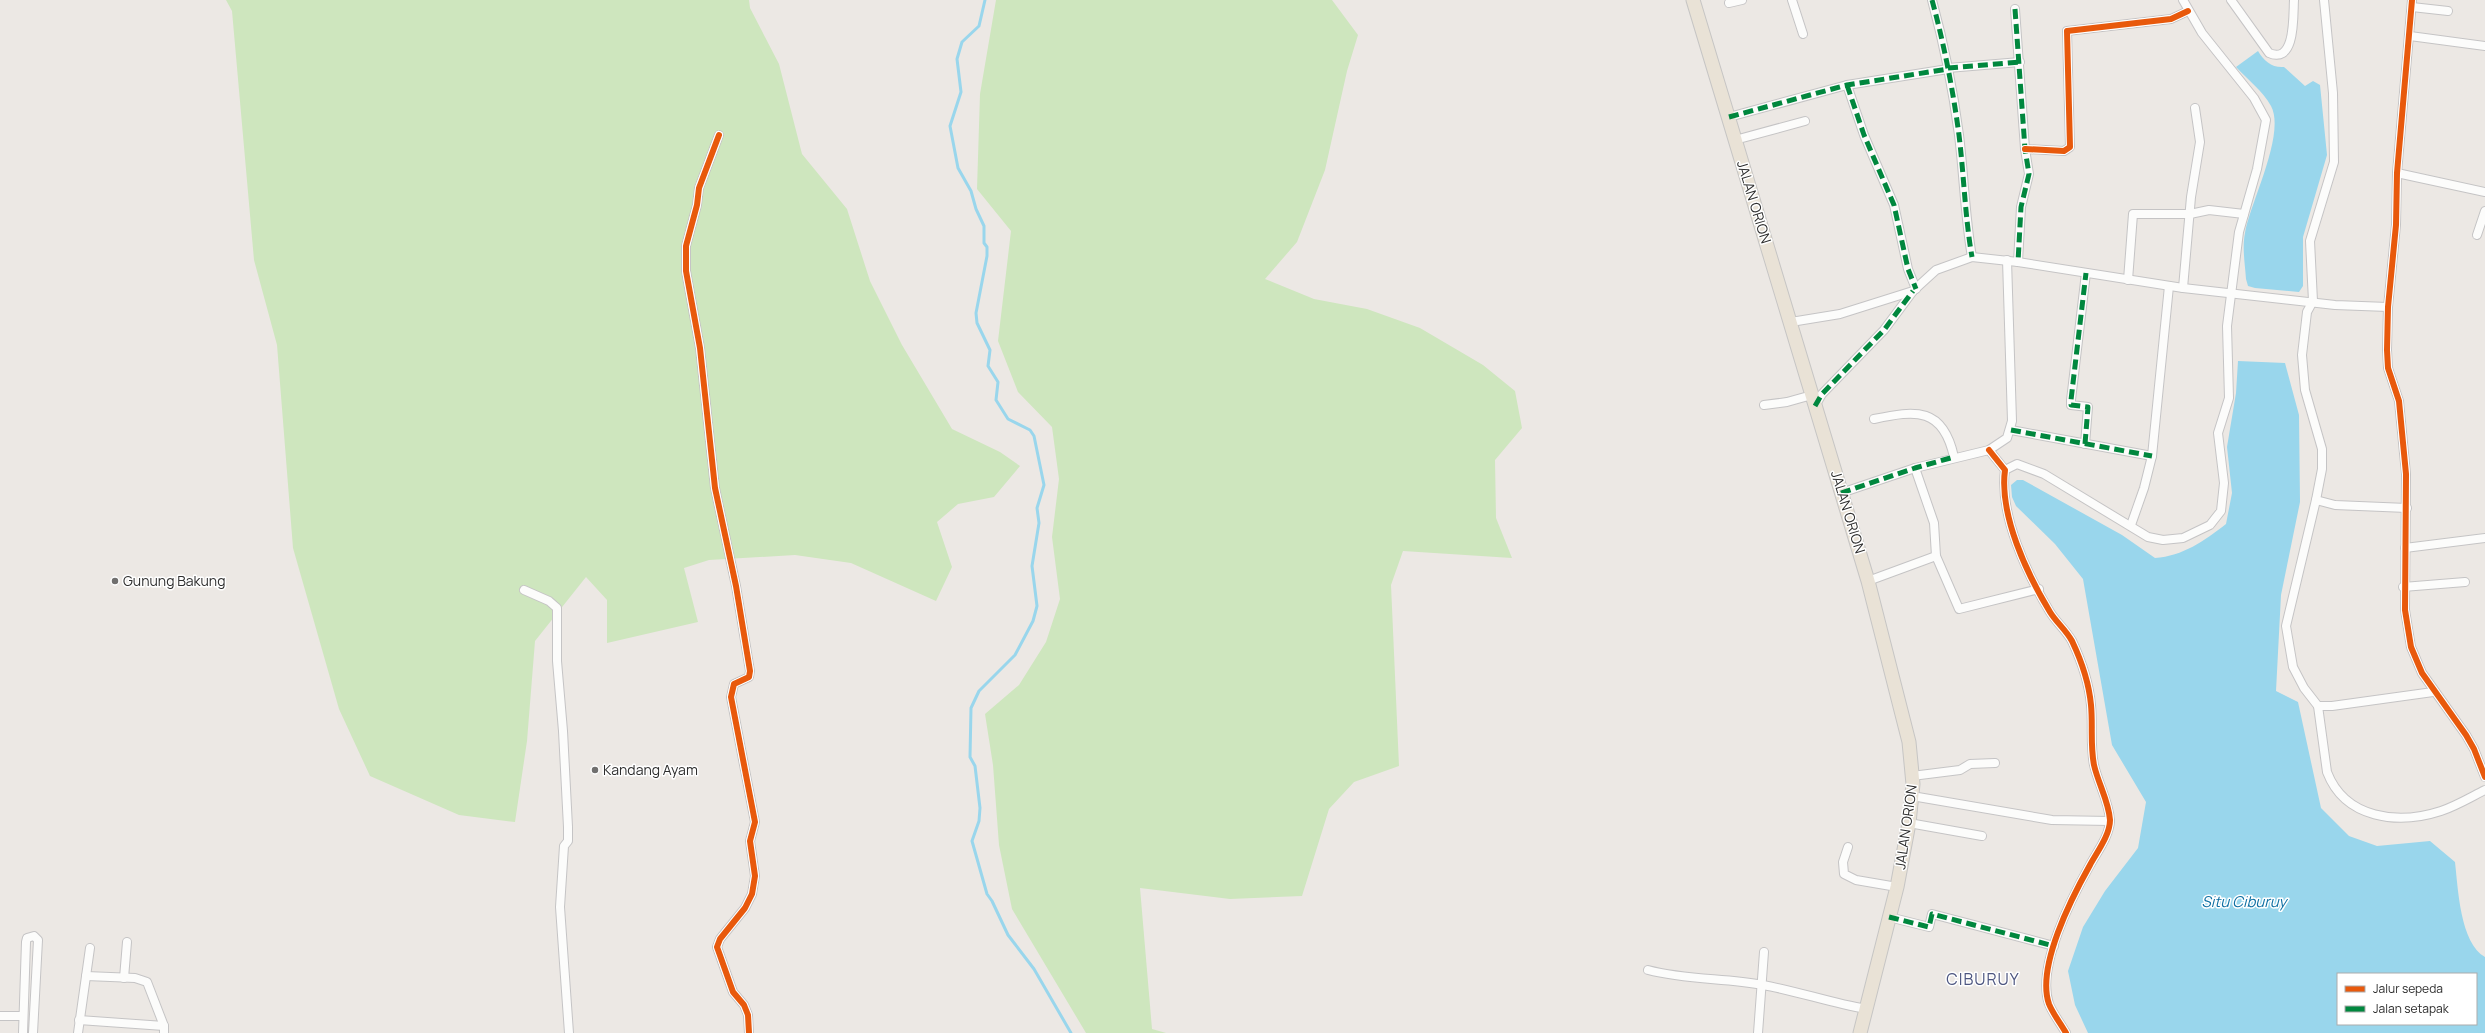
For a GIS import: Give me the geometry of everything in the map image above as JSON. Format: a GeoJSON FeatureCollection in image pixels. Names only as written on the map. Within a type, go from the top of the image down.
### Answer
{"type":"FeatureCollection","features":[{"type":"Feature","properties":{"kind":"highway","name":"JALAN ORION"},"geometry":{"type":"LineString","coordinates":[[1694,0],[1868,581],[1909,742],[1912,776],[1912,796],[1909,823],[1897,887],[1860,1033]]}},
{"type":"Feature","properties":{"kind":"street"},"geometry":{"type":"LineString","coordinates":[[1729,3],[1742,0]]}},
{"type":"Feature","properties":{"kind":"street"},"geometry":{"type":"LineString","coordinates":[[1792,0],[1803,34]]}},
{"type":"Feature","properties":{"kind":"street"},"geometry":{"type":"LineString","coordinates":[[1932,0],[1948,68],[1959,134],[1966,220],[1972,257]]}},
{"type":"Feature","properties":{"kind":"street"},"geometry":{"type":"LineString","coordinates":[[2005,470],[2017,464],[2044,474],[2131,525],[2148,537],[2163,540],[2183,538],[2210,525],[2221,511],[2224,483],[2218,433],[2229,398],[2227,326],[2233,293],[2239,232],[2257,169],[2266,120],[2254,98],[2202,33],[2183,0]]}},
{"type":"Feature","properties":{"kind":"street"},"geometry":{"type":"LineString","coordinates":[[2231,0],[2268,52],[2274,55],[2282,54],[2287,49],[2292,35],[2294,0]]}},
{"type":"Feature","properties":{"kind":"street"},"geometry":{"type":"LineString","coordinates":[[2324,0],[2333,94],[2334,162],[2310,241],[2313,302],[2307,312],[2302,355],[2305,390],[2322,449],[2322,469],[2286,626],[2293,667],[2304,688],[2318,706],[2327,772],[2330,781],[2354,807],[2366,814],[2379,817],[2430,813],[2446,809],[2485,790]]}},
{"type":"Feature","properties":{"kind":"street"},"geometry":{"type":"LineString","coordinates":[[2448,11],[2412,4],[2397,173],[2396,225],[2388,307],[2388,368],[2399,401],[2406,474],[2407,508],[2403,587],[2411,647],[2422,673],[2433,692],[2466,735],[2474,749],[2485,777]]}},
{"type":"Feature","properties":{"kind":"street"},"geometry":{"type":"LineString","coordinates":[[2016,9],[2025,149],[2029,174],[2021,207],[2018,262]]}},
{"type":"Feature","properties":{"kind":"street"},"geometry":{"type":"LineString","coordinates":[[2025,149],[2064,151],[2070,147],[2067,31],[2171,19],[2188,11]]}},
{"type":"Feature","properties":{"kind":"street"},"geometry":{"type":"LineString","coordinates":[[2410,36],[2485,46]]}},
{"type":"Feature","properties":{"kind":"street"},"geometry":{"type":"LineString","coordinates":[[1729,117],[1847,86],[1948,68],[2020,62]]}},
{"type":"Feature","properties":{"kind":"street"},"geometry":{"type":"LineString","coordinates":[[1847,86],[1864,135],[1894,205],[1914,290]]}},
{"type":"Feature","properties":{"kind":"street"},"geometry":{"type":"LineString","coordinates":[[2183,288],[2190,214],[2200,142],[2195,108]]}},
{"type":"Feature","properties":{"kind":"street"},"geometry":{"type":"LineString","coordinates":[[1735,140],[1805,121]]}},
{"type":"Feature","properties":{"kind":"street"},"geometry":{"type":"LineString","coordinates":[[719,135],[699,188],[697,205],[686,246],[686,272],[700,348],[715,488],[736,586],[750,671],[749,677],[734,684],[731,697],[755,822],[750,841],[755,876],[749,901],[720,939],[717,947],[733,992],[744,1005],[748,1015],[749,1033]]}},
{"type":"Feature","properties":{"kind":"street"},"geometry":{"type":"LineString","coordinates":[[2397,173],[2485,192]]}},
{"type":"Feature","properties":{"kind":"street"},"geometry":{"type":"LineString","coordinates":[[2128,280],[2131,215],[2190,214],[2209,210],[2244,214]]}},
{"type":"Feature","properties":{"kind":"street"},"geometry":{"type":"LineString","coordinates":[[2477,235],[2485,211]]}},
{"type":"Feature","properties":{"kind":"street"},"geometry":{"type":"LineString","coordinates":[[1764,405],[1813,400],[1822,394],[1884,330],[1914,290],[1936,270],[1972,257],[2007,260],[2183,288],[2335,305],[2388,307]]}},
{"type":"Feature","properties":{"kind":"street"},"geometry":{"type":"LineString","coordinates":[[1841,492],[1915,468],[1954,457],[1989,450],[2007,438],[2011,430],[2012,399],[2007,260]]}},
{"type":"Feature","properties":{"kind":"street"},"geometry":{"type":"LineString","coordinates":[[2085,444],[2088,407],[2071,405],[2071,400],[2086,273]]}},
{"type":"Feature","properties":{"kind":"street"},"geometry":{"type":"LineString","coordinates":[[2131,525],[2144,488],[2152,456],[2169,286]]}},
{"type":"Feature","properties":{"kind":"street"},"geometry":{"type":"LineString","coordinates":[[1791,322],[1840,314],[1914,290]]}},
{"type":"Feature","properties":{"kind":"street"},"geometry":{"type":"LineString","coordinates":[[1874,419],[1904,413],[1926,414],[1935,419],[1942,427],[1951,445],[1954,457]]}},
{"type":"Feature","properties":{"kind":"street"},"geometry":{"type":"LineString","coordinates":[[2011,430],[2152,456]]}},
{"type":"Feature","properties":{"kind":"street"},"geometry":{"type":"LineString","coordinates":[[1989,450],[2005,470],[2003,489],[2007,511],[2022,556],[2051,613],[2072,641],[2086,677],[2091,705],[2092,755],[2110,821],[2104,840],[2085,875],[2054,946],[2048,970],[2047,989],[2049,1004],[2066,1033]]}},
{"type":"Feature","properties":{"kind":"street"},"geometry":{"type":"LineString","coordinates":[[1915,468],[1934,523],[1936,556],[1959,609],[2039,589]]}},
{"type":"Feature","properties":{"kind":"street"},"geometry":{"type":"LineString","coordinates":[[2316,500],[2336,505],[2407,508]]}},
{"type":"Feature","properties":{"kind":"street"},"geometry":{"type":"LineString","coordinates":[[2405,548],[2485,538]]}},
{"type":"Feature","properties":{"kind":"street"},"geometry":{"type":"LineString","coordinates":[[1868,581],[1936,556]]}},
{"type":"Feature","properties":{"kind":"street"},"geometry":{"type":"LineString","coordinates":[[2403,587],[2465,582]]}},
{"type":"Feature","properties":{"kind":"street"},"geometry":{"type":"LineString","coordinates":[[524,590],[549,601],[557,608],[558,612],[557,660],[563,731],[568,827],[568,841],[564,846],[560,907],[569,1033]]}},
{"type":"Feature","properties":{"kind":"street"},"geometry":{"type":"LineString","coordinates":[[2318,706],[2351,704],[2433,692]]}},
{"type":"Feature","properties":{"kind":"street"},"geometry":{"type":"LineString","coordinates":[[1912,776],[1960,770],[1970,764],[1995,763]]}},
{"type":"Feature","properties":{"kind":"street"},"geometry":{"type":"LineString","coordinates":[[1912,796],[2052,820],[2110,821]]}},
{"type":"Feature","properties":{"kind":"street"},"geometry":{"type":"LineString","coordinates":[[1909,823],[1982,836]]}},
{"type":"Feature","properties":{"kind":"street"},"geometry":{"type":"LineString","coordinates":[[1848,847],[1843,862],[1844,874],[1856,880],[1897,887]]}},
{"type":"Feature","properties":{"kind":"street"},"geometry":{"type":"LineString","coordinates":[[1889,917],[1929,927],[1932,914],[2054,946]]}},
{"type":"Feature","properties":{"kind":"street"},"geometry":{"type":"LineString","coordinates":[[22,1033],[26,942],[27,938],[34,936],[38,940],[33,1033]]}},
{"type":"Feature","properties":{"kind":"street"},"geometry":{"type":"LineString","coordinates":[[124,978],[127,942]]}},
{"type":"Feature","properties":{"kind":"street"},"geometry":{"type":"LineString","coordinates":[[78,1033],[90,948]]}},
{"type":"Feature","properties":{"kind":"street"},"geometry":{"type":"LineString","coordinates":[[1758,1033],[1764,952]]}},
{"type":"Feature","properties":{"kind":"street"},"geometry":{"type":"LineString","coordinates":[[1648,970],[1674,976],[1762,985],[1828,1002],[1866,1009]]}},
{"type":"Feature","properties":{"kind":"street"},"geometry":{"type":"LineString","coordinates":[[79,1020],[164,1030],[149,984],[142,980],[86,976]]}},
{"type":"Feature","properties":{"kind":"street"},"geometry":{"type":"LineString","coordinates":[[0,1016],[23,1016]]}},
{"type":"Feature","properties":{"kind":"green space"},"geometry":{"type":"Polygon","coordinates":[[[226,0],[749,0],[750,8],[779,64],[802,154],[847,209],[870,281],[902,345],[952,429],[1000,452],[1020,466],[994,497],[958,504],[937,522],[952,567],[936,601],[851,563],[795,555],[709,560],[684,568],[698,622],[607,643],[607,600],[586,577],[535,641],[527,741],[515,822],[459,815],[370,776],[339,709],[293,548],[277,345],[254,260],[232,11],[226,0]]]}},
{"type":"Feature","properties":{"kind":"green space"},"geometry":{"type":"Polygon","coordinates":[[[996,0],[1332,0],[1358,35],[1347,71],[1325,170],[1297,242],[1265,279],[1314,299],[1367,309],[1420,328],[1483,365],[1515,391],[1522,428],[1495,460],[1496,518],[1512,558],[1403,551],[1391,585],[1399,766],[1354,782],[1329,809],[1302,896],[1230,899],[1140,888],[1152,1029],[1166,1033],[1086,1033],[1012,909],[999,845],[993,765],[985,714],[1019,685],[1046,642],[1060,599],[1052,537],[1059,479],[1052,427],[1018,392],[998,341],[1011,231],[977,189],[980,94],[996,0]]]}},
{"type":"Feature","properties":{"kind":"water"},"geometry":{"type":"Polygon","coordinates":[[[2258,51],[2269,63],[2284,67],[2305,86],[2313,81],[2320,85],[2327,155],[2303,237],[2303,286],[2299,292],[2255,288],[2248,286],[2246,279],[2244,250],[2245,233],[2271,151],[2274,133],[2274,118],[2268,101],[2236,67],[2258,51]]]}},
{"type":"Feature","properties":{"kind":"water","name":"Situ Ciburuy"},"geometry":{"type":"Polygon","coordinates":[[[2238,361],[2285,363],[2299,415],[2300,502],[2281,595],[2276,691],[2298,702],[2321,808],[2349,836],[2377,846],[2430,841],[2455,862],[2459,900],[2465,928],[2470,940],[2477,950],[2485,957],[2485,1033],[2088,1033],[2075,1005],[2068,971],[2083,927],[2105,891],[2138,848],[2146,802],[2112,745],[2083,579],[2055,544],[2016,506],[2012,497],[2011,485],[2017,480],[2023,480],[2122,535],[2155,558],[2165,557],[2193,547],[2226,524],[2232,493],[2227,447],[2236,393],[2238,361]]]}},
{"type":"Feature","properties":{"kind":"waterway"},"geometry":{"type":"LineString","coordinates":[[985,0],[979,26],[962,42],[957,59],[961,92],[950,126],[958,168],[971,191],[976,209],[984,226],[984,243],[987,247],[987,256],[976,313],[977,323],[990,350],[988,366],[998,382],[996,400],[1008,419],[1030,430],[1034,436],[1044,485],[1037,508],[1039,523],[1032,566],[1037,606],[1033,621],[1015,655],[979,691],[971,708],[970,757],[975,766],[980,808],[979,821],[972,841],[987,894],[992,901],[1008,935],[1034,969],[1071,1033]]}},
{"type":"Feature","properties":{"kind":"marked path"},"geometry":{"type":"LineString","coordinates":[[1932,0],[1944,50],[1957,118],[1972,257]]}},
{"type":"Feature","properties":{"kind":"marked path"},"geometry":{"type":"LineString","coordinates":[[2015,9],[2025,149],[2029,174],[2021,207],[2018,262]]}},
{"type":"Feature","properties":{"kind":"marked path"},"geometry":{"type":"LineString","coordinates":[[1948,68],[2020,62]]}},
{"type":"Feature","properties":{"kind":"marked path"},"geometry":{"type":"LineString","coordinates":[[1729,117],[1847,85],[1948,69]]}},
{"type":"Feature","properties":{"kind":"marked path"},"geometry":{"type":"LineString","coordinates":[[1847,85],[1864,135],[1894,205],[1908,269],[1916,289]]}},
{"type":"Feature","properties":{"kind":"marked path"},"geometry":{"type":"LineString","coordinates":[[2085,444],[2088,407],[2071,405],[2071,400],[2086,273]]}},
{"type":"Feature","properties":{"kind":"marked path"},"geometry":{"type":"LineString","coordinates":[[1815,406],[1822,394],[1884,330],[1913,291]]}},
{"type":"Feature","properties":{"kind":"marked path"},"geometry":{"type":"LineString","coordinates":[[2011,430],[2152,456]]}},
{"type":"Feature","properties":{"kind":"marked path"},"geometry":{"type":"LineString","coordinates":[[1841,493],[1915,468],[1954,457]]}},
{"type":"Feature","properties":{"kind":"marked path"},"geometry":{"type":"LineString","coordinates":[[1889,917],[1929,927],[1932,914],[2054,946]]}},
{"type":"Feature","properties":{"kind":"cycle path"},"geometry":{"type":"LineString","coordinates":[[2412,0],[2397,173],[2396,225],[2388,307],[2387,350],[2388,368],[2399,401],[2406,474],[2405,610],[2411,647],[2422,673],[2466,735],[2474,749],[2485,777]]}},
{"type":"Feature","properties":{"kind":"cycle path"},"geometry":{"type":"LineString","coordinates":[[2025,149],[2064,151],[2070,147],[2067,31],[2171,19],[2188,11]]}},
{"type":"Feature","properties":{"kind":"cycle path"},"geometry":{"type":"LineString","coordinates":[[719,135],[699,188],[697,205],[686,246],[686,271],[700,348],[715,488],[736,586],[750,671],[749,677],[734,684],[731,697],[755,822],[750,841],[755,876],[752,894],[745,908],[720,939],[717,947],[733,992],[744,1005],[748,1015],[749,1033]]}},
{"type":"Feature","properties":{"kind":"cycle path"},"geometry":{"type":"LineString","coordinates":[[1989,450],[2005,470],[2004,487],[2006,506],[2024,562],[2032,580],[2050,612],[2072,641],[2084,672],[2091,705],[2092,750],[2094,765],[2106,799],[2110,820],[2108,832],[2103,843],[2074,895],[2066,913],[2058,933],[2047,971],[2046,989],[2049,1004],[2066,1033]]}},
{"type":"Feature","properties":{"kind":"place","name":"Gunung Bakung"},"geometry":{"type":"Point","coordinates":[115,581]}},
{"type":"Feature","properties":{"kind":"place","name":"Kandang Ayam"},"geometry":{"type":"Point","coordinates":[595,770]}},
{"type":"Feature","properties":{"kind":"district","name":"CIBURUY"},"geometry":{"type":"Point","coordinates":[1983,979]}}]}
